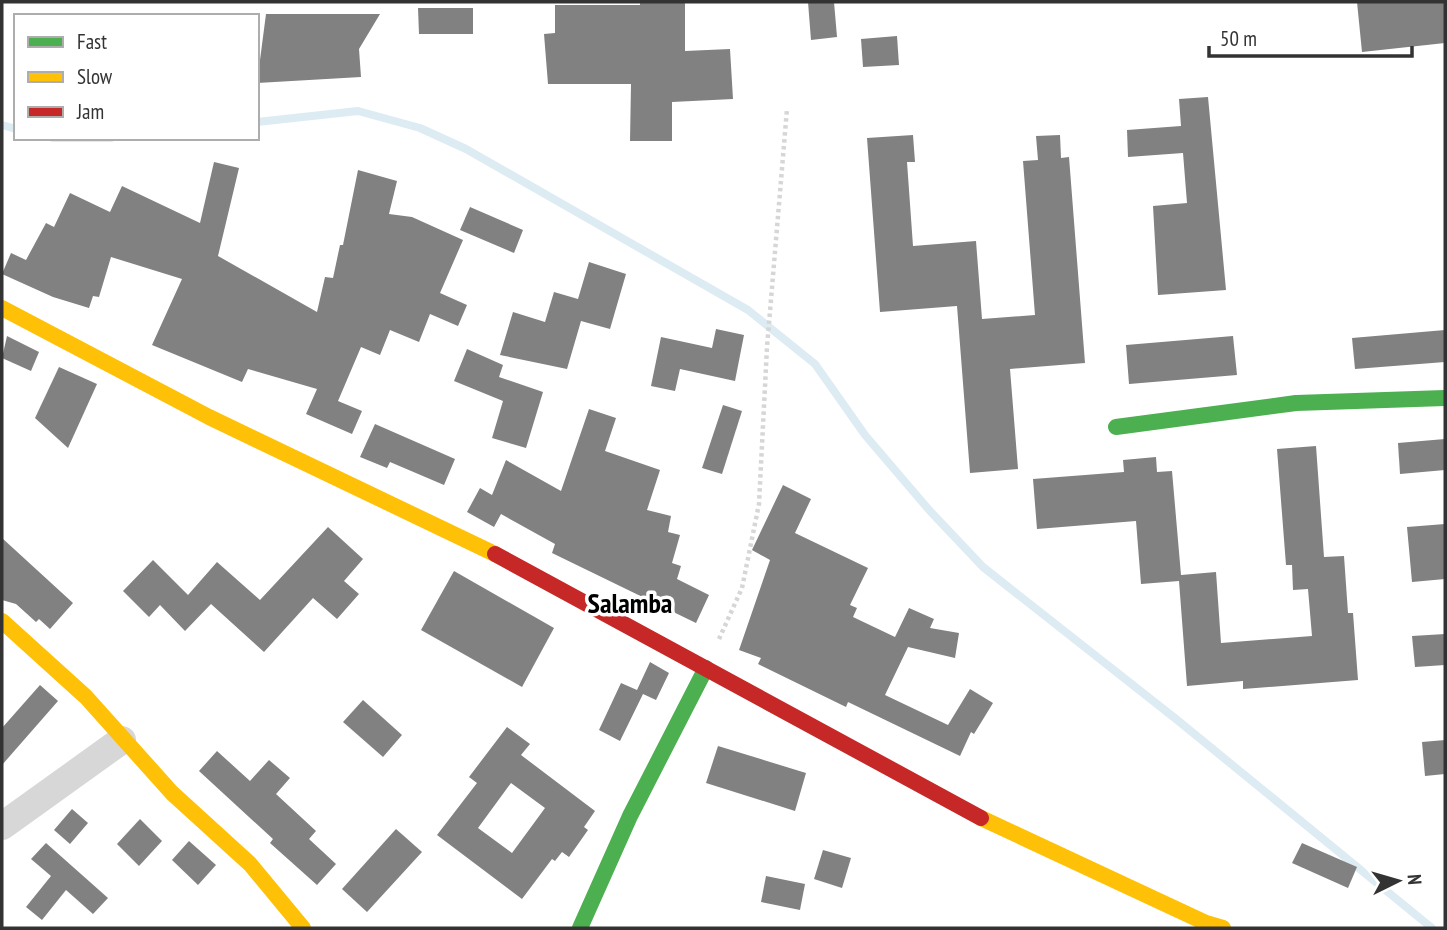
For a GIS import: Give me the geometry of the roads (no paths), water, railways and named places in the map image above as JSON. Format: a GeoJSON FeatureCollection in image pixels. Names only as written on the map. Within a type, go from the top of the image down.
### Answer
{"type":"FeatureCollection","features":[{"type":"Feature","properties":{"kind":"street"},"geometry":{"type":"LineString","coordinates":[[2,308],[209,417],[528,570],[950,803],[1206,923],[1223,928]]}},
{"type":"Feature","properties":{"kind":"street"},"geometry":{"type":"LineString","coordinates":[[1116,427],[1296,403],[1445,398]]}},
{"type":"Feature","properties":{"kind":"street"},"geometry":{"type":"LineString","coordinates":[[2,621],[86,697],[172,793],[250,864],[303,928]]}},
{"type":"Feature","properties":{"kind":"street"},"geometry":{"type":"LineString","coordinates":[[580,928],[630,816],[706,668]]}},
{"type":"Feature","properties":{"kind":"street"},"geometry":{"type":"LineString","coordinates":[[2,826],[122,740]]}},
{"type":"Feature","properties":{"kind":"waterway"},"geometry":{"type":"LineString","coordinates":[[259,122],[358,111],[420,128],[466,149],[748,310],[815,364],[865,435],[930,511],[983,567],[1176,719],[1432,928]]}},
{"type":"Feature","properties":{"kind":"waterway"},"geometry":{"type":"LineString","coordinates":[[2,125],[14,128]]}},
{"type":"Feature","properties":{"kind":"district","name":"Salamba"},"geometry":{"type":"Point","coordinates":[630,602]}}]}
